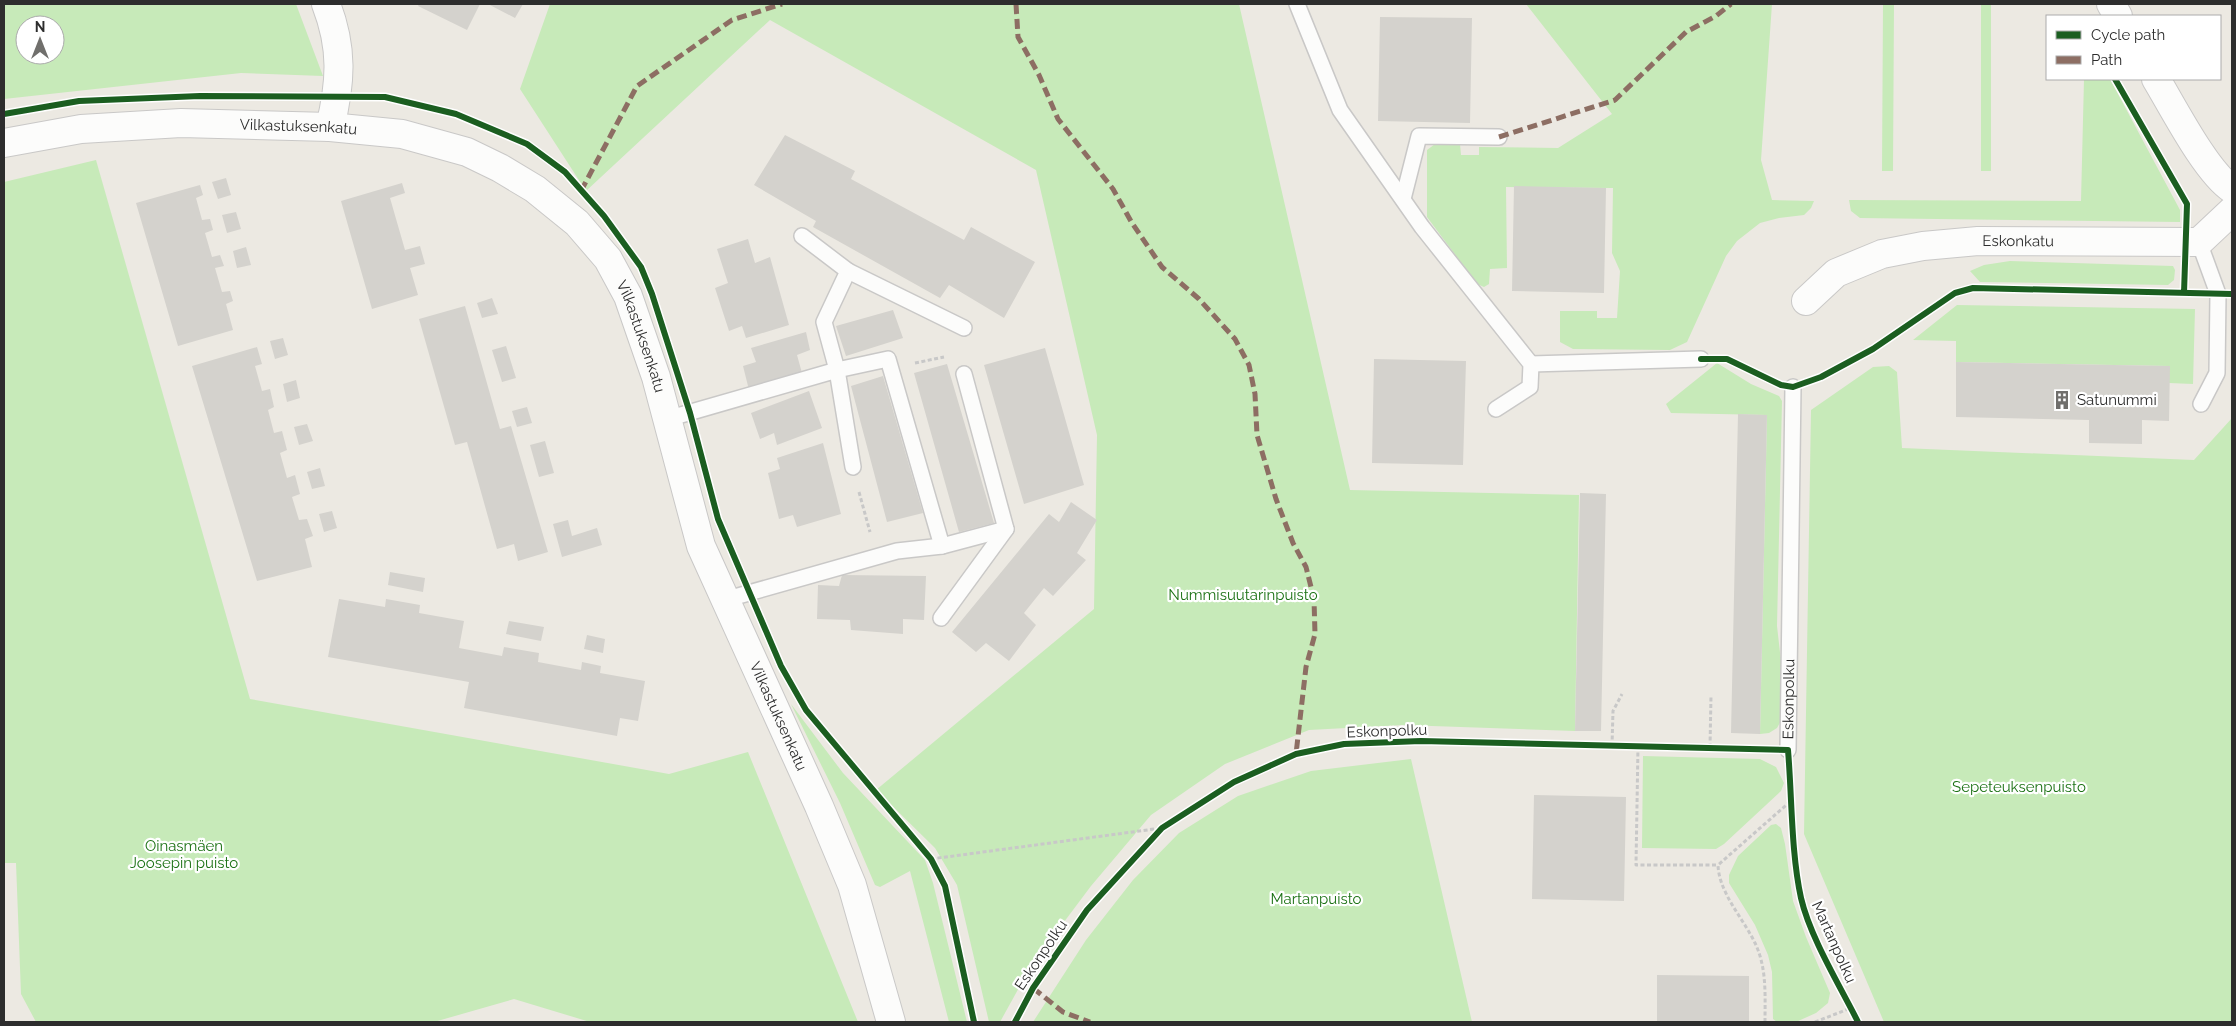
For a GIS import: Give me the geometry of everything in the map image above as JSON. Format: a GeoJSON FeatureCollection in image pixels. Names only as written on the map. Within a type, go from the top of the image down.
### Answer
{"type":"FeatureCollection","features":[{"type":"Feature","properties":{"kind":"street"},"geometry":{"type":"LineString","coordinates":[[326,4],[333,23],[340,58],[338,98],[330,127]]}},
{"type":"Feature","properties":{"kind":"street"},"geometry":{"type":"LineString","coordinates":[[2111,4],[2117,15]]}},
{"type":"Feature","properties":{"kind":"street"},"geometry":{"type":"LineString","coordinates":[[2157,80],[2195,144],[2223,183],[2232,189]]}},
{"type":"Feature","properties":{"kind":"street","name":"Vilkastuksenkatu"},"geometry":{"type":"LineString","coordinates":[[4,143],[81,129],[181,123],[330,127],[402,134],[467,152],[534,189],[577,223],[608,258],[628,296],[656,377],[701,546],[724,600],[820,806],[852,884],[891,1022]]}},
{"type":"Feature","properties":{"kind":"street"},"geometry":{"type":"LineString","coordinates":[[2199,242],[2232,212]]}},
{"type":"Feature","properties":{"kind":"street","name":"Eskonkatu"},"geometry":{"type":"LineString","coordinates":[[1806,301],[1836,273],[1882,254],[1923,246],[1978,241],[2199,242]]}},
{"type":"Feature","properties":{"kind":"lane"},"geometry":{"type":"LineString","coordinates":[[1297,4],[1340,110],[1422,228],[1531,364],[1530,387],[1496,409]]}},
{"type":"Feature","properties":{"kind":"lane"},"geometry":{"type":"LineString","coordinates":[[1403,199],[1419,136],[1499,137]]}},
{"type":"Feature","properties":{"kind":"lane"},"geometry":{"type":"LineString","coordinates":[[802,236],[848,271],[964,328]]}},
{"type":"Feature","properties":{"kind":"lane"},"geometry":{"type":"LineString","coordinates":[[2199,242],[2218,294],[2217,373],[2202,404]]}},
{"type":"Feature","properties":{"kind":"lane"},"geometry":{"type":"LineString","coordinates":[[848,271],[824,322],[837,370],[853,467]]}},
{"type":"Feature","properties":{"kind":"lane"},"geometry":{"type":"LineString","coordinates":[[667,419],[837,370],[888,359],[942,546]]}},
{"type":"Feature","properties":{"kind":"lane"},"geometry":{"type":"LineString","coordinates":[[1531,364],[1701,359]]}},
{"type":"Feature","properties":{"kind":"lane"},"geometry":{"type":"LineString","coordinates":[[964,374],[1006,529]]}},
{"type":"Feature","properties":{"kind":"lane","name":"Eskonpolku"},"geometry":{"type":"LineString","coordinates":[[1788,750],[1793,387]]}},
{"type":"Feature","properties":{"kind":"lane"},"geometry":{"type":"LineString","coordinates":[[724,600],[897,551],[942,546],[1006,529]]}},
{"type":"Feature","properties":{"kind":"lane"},"geometry":{"type":"LineString","coordinates":[[941,618],[1006,529]]}},
{"type":"Feature","properties":{"kind":"path"},"geometry":{"type":"LineString","coordinates":[[891,368],[946,356],[964,374]]}},
{"type":"Feature","properties":{"kind":"path"},"geometry":{"type":"LineString","coordinates":[[853,467],[871,534]]}},
{"type":"Feature","properties":{"kind":"path"},"geometry":{"type":"LineString","coordinates":[[1612,746],[1613,711],[1622,694]]}},
{"type":"Feature","properties":{"kind":"path"},"geometry":{"type":"LineString","coordinates":[[1710,748],[1711,695]]}},
{"type":"Feature","properties":{"kind":"path"},"geometry":{"type":"LineString","coordinates":[[1602,746],[1621,746]]}},
{"type":"Feature","properties":{"kind":"path"},"geometry":{"type":"LineString","coordinates":[[1629,746],[1647,746]]}},
{"type":"Feature","properties":{"kind":"path"},"geometry":{"type":"LineString","coordinates":[[1638,746],[1636,865],[1718,865],[1792,800]]}},
{"type":"Feature","properties":{"kind":"path"},"geometry":{"type":"LineString","coordinates":[[1701,747],[1720,748]]}},
{"type":"Feature","properties":{"kind":"path"},"geometry":{"type":"LineString","coordinates":[[1788,750],[1792,807]]}},
{"type":"Feature","properties":{"kind":"path"},"geometry":{"type":"LineString","coordinates":[[1156,835],[1170,823]]}},
{"type":"Feature","properties":{"kind":"path"},"geometry":{"type":"LineString","coordinates":[[926,853],[933,863],[1162,828]]}},
{"type":"Feature","properties":{"kind":"path"},"geometry":{"type":"LineString","coordinates":[[1718,865],[1718,878],[1756,944],[1765,974],[1766,1022]]}},
{"type":"Feature","properties":{"kind":"path"},"geometry":{"type":"LineString","coordinates":[[1816,1022],[1851,1008]]}},
{"type":"Feature","properties":{"kind":"green space"},"geometry":{"type":"Polygon","coordinates":[[[4,4],[296,4],[323,76],[241,73],[4,99],[4,4]]]}},
{"type":"Feature","properties":{"kind":"green space","name":"Nummisuutarinpuisto"},"geometry":{"type":"Polygon","coordinates":[[[550,4],[1239,4],[1350,490],[1579,495],[1575,731],[1403,725],[1309,730],[1225,764],[1151,815],[1091,886],[1031,966],[1000,1022],[989,1022],[957,885],[935,848],[876,790],[1094,609],[1097,435],[1036,170],[770,20],[586,191],[520,89],[550,4]]]}},
{"type":"Feature","properties":{"kind":"green space"},"geometry":{"type":"Polygon","coordinates":[[[1526,4],[1772,4],[1761,160],[1772,200],[1814,201],[1811,208],[1804,215],[1779,218],[1760,223],[1737,241],[1726,256],[1687,342],[1670,350],[1573,349],[1560,342],[1560,311],[1597,311],[1597,318],[1617,318],[1620,271],[1612,253],[1613,188],[1506,187],[1507,268],[1490,269],[1489,284],[1484,287],[1477,284],[1427,217],[1427,150],[1435,144],[1460,144],[1461,155],[1479,155],[1479,147],[1558,148],[1612,114],[1526,4]]]}},
{"type":"Feature","properties":{"kind":"green space"},"geometry":{"type":"Polygon","coordinates":[[[1883,4],[1894,4],[1893,171],[1882,171],[1883,4]]]}},
{"type":"Feature","properties":{"kind":"green space"},"geometry":{"type":"Polygon","coordinates":[[[1981,4],[1991,4],[1991,171],[1981,171],[1981,4]]]}},
{"type":"Feature","properties":{"kind":"green space"},"geometry":{"type":"Polygon","coordinates":[[[2084,80],[2111,80],[2180,210],[2180,222],[1860,218],[1851,211],[1849,200],[2081,201],[2084,80]]]}},
{"type":"Feature","properties":{"kind":"green space","name":"Oinasmäen Joosepin puisto"},"geometry":{"type":"Polygon","coordinates":[[[96,160],[250,699],[669,774],[748,752],[858,1022],[590,1022],[514,999],[434,1022],[36,1022],[21,994],[16,863],[4,863],[4,182],[96,160]]]}},
{"type":"Feature","properties":{"kind":"green space"},"geometry":{"type":"Polygon","coordinates":[[[2010,261],[2173,266],[2175,270],[2174,280],[2168,285],[1980,282],[1970,271],[1984,265],[2010,261]]]}},
{"type":"Feature","properties":{"kind":"green space"},"geometry":{"type":"Polygon","coordinates":[[[1957,305],[2195,309],[2193,384],[2169,383],[2169,366],[1956,362],[1956,341],[1913,340],[1957,305]]]}},
{"type":"Feature","properties":{"kind":"green space"},"geometry":{"type":"Polygon","coordinates":[[[1717,363],[1751,384],[1779,396],[1782,401],[1777,626],[1784,688],[1783,717],[1777,728],[1769,733],[1760,734],[1767,415],[1671,413],[1666,404],[1717,363]]]}},
{"type":"Feature","properties":{"kind":"green space","name":"Sepeteuksenpuisto"},"geometry":{"type":"Polygon","coordinates":[[[1889,366],[1897,372],[1902,448],[2194,460],[2232,418],[2232,1022],[1884,1022],[1804,834],[1811,410],[1873,367],[1889,366]]]}},
{"type":"Feature","properties":{"kind":"green space"},"geometry":{"type":"Polygon","coordinates":[[[791,704],[843,773],[925,860],[933,883],[967,1022],[949,1022],[910,871],[880,887],[875,885],[840,803],[791,704]]]}},
{"type":"Feature","properties":{"kind":"green space"},"geometry":{"type":"Polygon","coordinates":[[[1643,756],[1760,759],[1776,767],[1784,783],[1781,791],[1724,844],[1716,849],[1642,848],[1643,756]]]}},
{"type":"Feature","properties":{"kind":"green space","name":"Martanpuisto"},"geometry":{"type":"Polygon","coordinates":[[[1411,759],[1472,1022],[1033,1022],[1086,940],[1133,880],[1179,833],[1238,796],[1311,771],[1411,759]]]}},
{"type":"Feature","properties":{"kind":"green space"},"geometry":{"type":"Polygon","coordinates":[[[1776,824],[1781,828],[1785,844],[1793,901],[1830,993],[1828,1003],[1816,1013],[1796,1022],[1777,1022],[1773,1019],[1772,972],[1768,955],[1755,925],[1729,883],[1729,875],[1738,856],[1771,825],[1776,824]]]}},
{"type":"Feature","properties":{"kind":"building"},"geometry":{"type":"Polygon","coordinates":[[[419,4],[480,4],[467,30],[418,6],[419,4]]]}},
{"type":"Feature","properties":{"kind":"building"},"geometry":{"type":"Polygon","coordinates":[[[488,4],[523,4],[515,18],[488,4]]]}},
{"type":"Feature","properties":{"kind":"building"},"geometry":{"type":"Polygon","coordinates":[[[1380,17],[1472,18],[1470,123],[1378,121],[1380,17]]]}},
{"type":"Feature","properties":{"kind":"building"},"geometry":{"type":"Polygon","coordinates":[[[785,135],[855,171],[851,179],[964,240],[971,227],[1035,262],[1004,318],[949,285],[940,298],[813,227],[816,221],[754,185],[785,135]]]}},
{"type":"Feature","properties":{"kind":"building"},"geometry":{"type":"Polygon","coordinates":[[[226,178],[231,195],[218,199],[212,182],[226,178]]]}},
{"type":"Feature","properties":{"kind":"building"},"geometry":{"type":"Polygon","coordinates":[[[402,183],[405,193],[390,198],[405,250],[420,246],[425,264],[410,268],[418,295],[372,309],[341,201],[402,183]]]}},
{"type":"Feature","properties":{"kind":"building"},"geometry":{"type":"Polygon","coordinates":[[[200,185],[203,195],[196,198],[202,220],[210,219],[213,230],[205,233],[212,257],[220,255],[224,266],[215,268],[222,292],[230,291],[233,301],[226,304],[233,330],[178,346],[136,203],[200,185]]]}},
{"type":"Feature","properties":{"kind":"building"},"geometry":{"type":"Polygon","coordinates":[[[1514,186],[1606,188],[1604,293],[1512,291],[1514,186]]]}},
{"type":"Feature","properties":{"kind":"building"},"geometry":{"type":"Polygon","coordinates":[[[236,212],[241,229],[227,233],[222,215],[236,212]]]}},
{"type":"Feature","properties":{"kind":"building"},"geometry":{"type":"Polygon","coordinates":[[[748,239],[755,263],[770,257],[789,325],[746,338],[742,326],[729,331],[715,288],[728,283],[717,249],[748,239]]]}},
{"type":"Feature","properties":{"kind":"building"},"geometry":{"type":"Polygon","coordinates":[[[246,247],[251,265],[237,268],[233,251],[246,247]]]}},
{"type":"Feature","properties":{"kind":"building"},"geometry":{"type":"Polygon","coordinates":[[[492,298],[498,314],[482,318],[477,303],[492,298]]]}},
{"type":"Feature","properties":{"kind":"building"},"geometry":{"type":"Polygon","coordinates":[[[465,306],[500,429],[511,426],[548,552],[518,561],[514,544],[497,549],[467,442],[455,445],[419,319],[465,306]]]}},
{"type":"Feature","properties":{"kind":"building"},"geometry":{"type":"Polygon","coordinates":[[[893,310],[903,338],[846,356],[836,326],[893,310]]]}},
{"type":"Feature","properties":{"kind":"building"},"geometry":{"type":"Polygon","coordinates":[[[806,332],[810,350],[797,355],[802,373],[749,390],[743,366],[756,362],[751,348],[806,332]]]}},
{"type":"Feature","properties":{"kind":"building"},"geometry":{"type":"Polygon","coordinates":[[[283,338],[288,355],[275,359],[270,341],[283,338]]]}},
{"type":"Feature","properties":{"kind":"building"},"geometry":{"type":"Polygon","coordinates":[[[506,346],[516,378],[502,382],[492,350],[506,346]]]}},
{"type":"Feature","properties":{"kind":"building"},"geometry":{"type":"Polygon","coordinates":[[[257,347],[262,364],[255,366],[262,391],[270,389],[274,407],[268,410],[274,433],[282,431],[287,450],[280,453],[287,478],[295,475],[300,494],[292,497],[299,520],[307,519],[313,536],[305,539],[312,567],[257,581],[192,366],[257,347]]]}},
{"type":"Feature","properties":{"kind":"building"},"geometry":{"type":"Polygon","coordinates":[[[1045,348],[1084,485],[1024,504],[984,365],[1045,348]]]}},
{"type":"Feature","properties":{"kind":"building"},"geometry":{"type":"Polygon","coordinates":[[[1374,359],[1466,361],[1463,465],[1372,463],[1374,359]]]}},
{"type":"Feature","properties":{"kind":"building","name":"Satunummi"},"geometry":{"type":"Polygon","coordinates":[[[1956,362],[2170,366],[2169,421],[2142,420],[2142,444],[2089,443],[2089,420],[1956,417],[1956,362]]]}},
{"type":"Feature","properties":{"kind":"building"},"geometry":{"type":"Polygon","coordinates":[[[947,364],[994,523],[959,532],[914,373],[947,364]]]}},
{"type":"Feature","properties":{"kind":"building"},"geometry":{"type":"Polygon","coordinates":[[[883,376],[923,513],[887,522],[851,386],[883,376]]]}},
{"type":"Feature","properties":{"kind":"building"},"geometry":{"type":"Polygon","coordinates":[[[296,380],[300,398],[287,402],[283,384],[296,380]]]}},
{"type":"Feature","properties":{"kind":"building"},"geometry":{"type":"Polygon","coordinates":[[[809,391],[822,428],[777,445],[774,433],[760,439],[751,413],[809,391]]]}},
{"type":"Feature","properties":{"kind":"building"},"geometry":{"type":"Polygon","coordinates":[[[527,407],[532,423],[517,427],[512,411],[527,407]]]}},
{"type":"Feature","properties":{"kind":"building"},"geometry":{"type":"Polygon","coordinates":[[[1738,414],[1767,415],[1760,734],[1731,733],[1738,414]]]}},
{"type":"Feature","properties":{"kind":"building"},"geometry":{"type":"Polygon","coordinates":[[[307,424],[313,441],[299,445],[294,427],[307,424]]]}},
{"type":"Feature","properties":{"kind":"building"},"geometry":{"type":"Polygon","coordinates":[[[545,441],[554,473],[539,477],[530,445],[545,441]]]}},
{"type":"Feature","properties":{"kind":"building"},"geometry":{"type":"Polygon","coordinates":[[[823,443],[841,514],[797,527],[793,515],[779,519],[768,473],[780,469],[777,458],[823,443]]]}},
{"type":"Feature","properties":{"kind":"building"},"geometry":{"type":"Polygon","coordinates":[[[320,468],[325,486],[312,489],[307,472],[320,468]]]}},
{"type":"Feature","properties":{"kind":"building"},"geometry":{"type":"Polygon","coordinates":[[[1580,493],[1606,494],[1601,731],[1575,731],[1580,493]]]}},
{"type":"Feature","properties":{"kind":"building"},"geometry":{"type":"Polygon","coordinates":[[[1071,502],[1097,520],[1077,553],[1086,560],[1053,596],[1044,588],[1024,613],[1036,625],[1009,661],[986,643],[976,652],[952,632],[1049,514],[1059,522],[1071,502]]]}},
{"type":"Feature","properties":{"kind":"building"},"geometry":{"type":"Polygon","coordinates":[[[332,511],[337,528],[324,532],[319,514],[332,511]]]}},
{"type":"Feature","properties":{"kind":"building"},"geometry":{"type":"Polygon","coordinates":[[[568,520],[572,536],[597,528],[602,545],[562,557],[553,524],[568,520]]]}},
{"type":"Feature","properties":{"kind":"building"},"geometry":{"type":"Polygon","coordinates":[[[390,572],[425,578],[423,592],[388,585],[390,572]]]}},
{"type":"Feature","properties":{"kind":"building"},"geometry":{"type":"Polygon","coordinates":[[[842,575],[926,576],[924,620],[903,619],[903,634],[851,630],[850,620],[817,619],[818,585],[839,586],[842,575]]]}},
{"type":"Feature","properties":{"kind":"building"},"geometry":{"type":"Polygon","coordinates":[[[339,599],[385,607],[386,599],[420,605],[419,613],[464,621],[459,648],[502,656],[504,647],[539,653],[538,662],[581,670],[582,662],[601,666],[600,673],[645,681],[638,721],[620,718],[617,736],[464,708],[469,682],[328,657],[339,599]]]}},
{"type":"Feature","properties":{"kind":"building"},"geometry":{"type":"Polygon","coordinates":[[[509,621],[544,627],[541,641],[506,634],[509,621]]]}},
{"type":"Feature","properties":{"kind":"building"},"geometry":{"type":"Polygon","coordinates":[[[587,635],[605,639],[603,653],[584,649],[587,635]]]}},
{"type":"Feature","properties":{"kind":"building"},"geometry":{"type":"Polygon","coordinates":[[[1534,795],[1626,797],[1624,901],[1532,899],[1534,795]]]}},
{"type":"Feature","properties":{"kind":"building"},"geometry":{"type":"Polygon","coordinates":[[[1657,975],[1749,976],[1749,1022],[1657,1022],[1657,975]]]}},
{"type":"Feature","properties":{"kind":"marked path"},"geometry":{"type":"LineString","coordinates":[[581,191],[637,86],[732,20],[782,4]]}},
{"type":"Feature","properties":{"kind":"marked path"},"geometry":{"type":"LineString","coordinates":[[1016,4],[1018,37],[1039,75],[1058,119],[1113,189],[1132,223],[1162,267],[1199,299],[1235,339],[1249,365],[1255,394],[1257,435],[1276,499],[1293,543],[1306,567],[1314,599],[1315,634],[1306,667],[1296,754]]}},
{"type":"Feature","properties":{"kind":"marked path"},"geometry":{"type":"LineString","coordinates":[[1499,137],[1615,100],[1686,32],[1716,16],[1731,4]]}},
{"type":"Feature","properties":{"kind":"marked path"},"geometry":{"type":"LineString","coordinates":[[1033,988],[1063,1012],[1090,1022]]}},
{"type":"Feature","properties":{"kind":"cycle path"},"geometry":{"type":"LineString","coordinates":[[2116,80],[2187,204],[2184,293]]}},
{"type":"Feature","properties":{"kind":"cycle path"},"geometry":{"type":"LineString","coordinates":[[4,114],[79,101],[200,96],[385,97],[456,114],[527,144],[565,172],[604,216],[641,267],[652,294],[690,413],[718,519],[781,666],[806,710],[931,859],[945,886],[974,1022]]}},
{"type":"Feature","properties":{"kind":"cycle path"},"geometry":{"type":"LineString","coordinates":[[1701,359],[1727,359],[1781,385],[1793,387],[1821,377],[1873,349],[1955,293],[1973,288],[2232,294]]}},
{"type":"Feature","properties":{"kind":"cycle path","name":"Martanpolku"},"geometry":{"type":"LineString","coordinates":[[1015,1022],[1033,988],[1087,910],[1162,828],[1234,782],[1296,754],[1344,744],[1421,741],[1788,750],[1794,843],[1801,898],[1818,945],[1858,1022]]}},
{"type":"Feature","properties":{"kind":"place","name":"Satunummi"},"geometry":{"type":"Point","coordinates":[2062,400]}}]}
